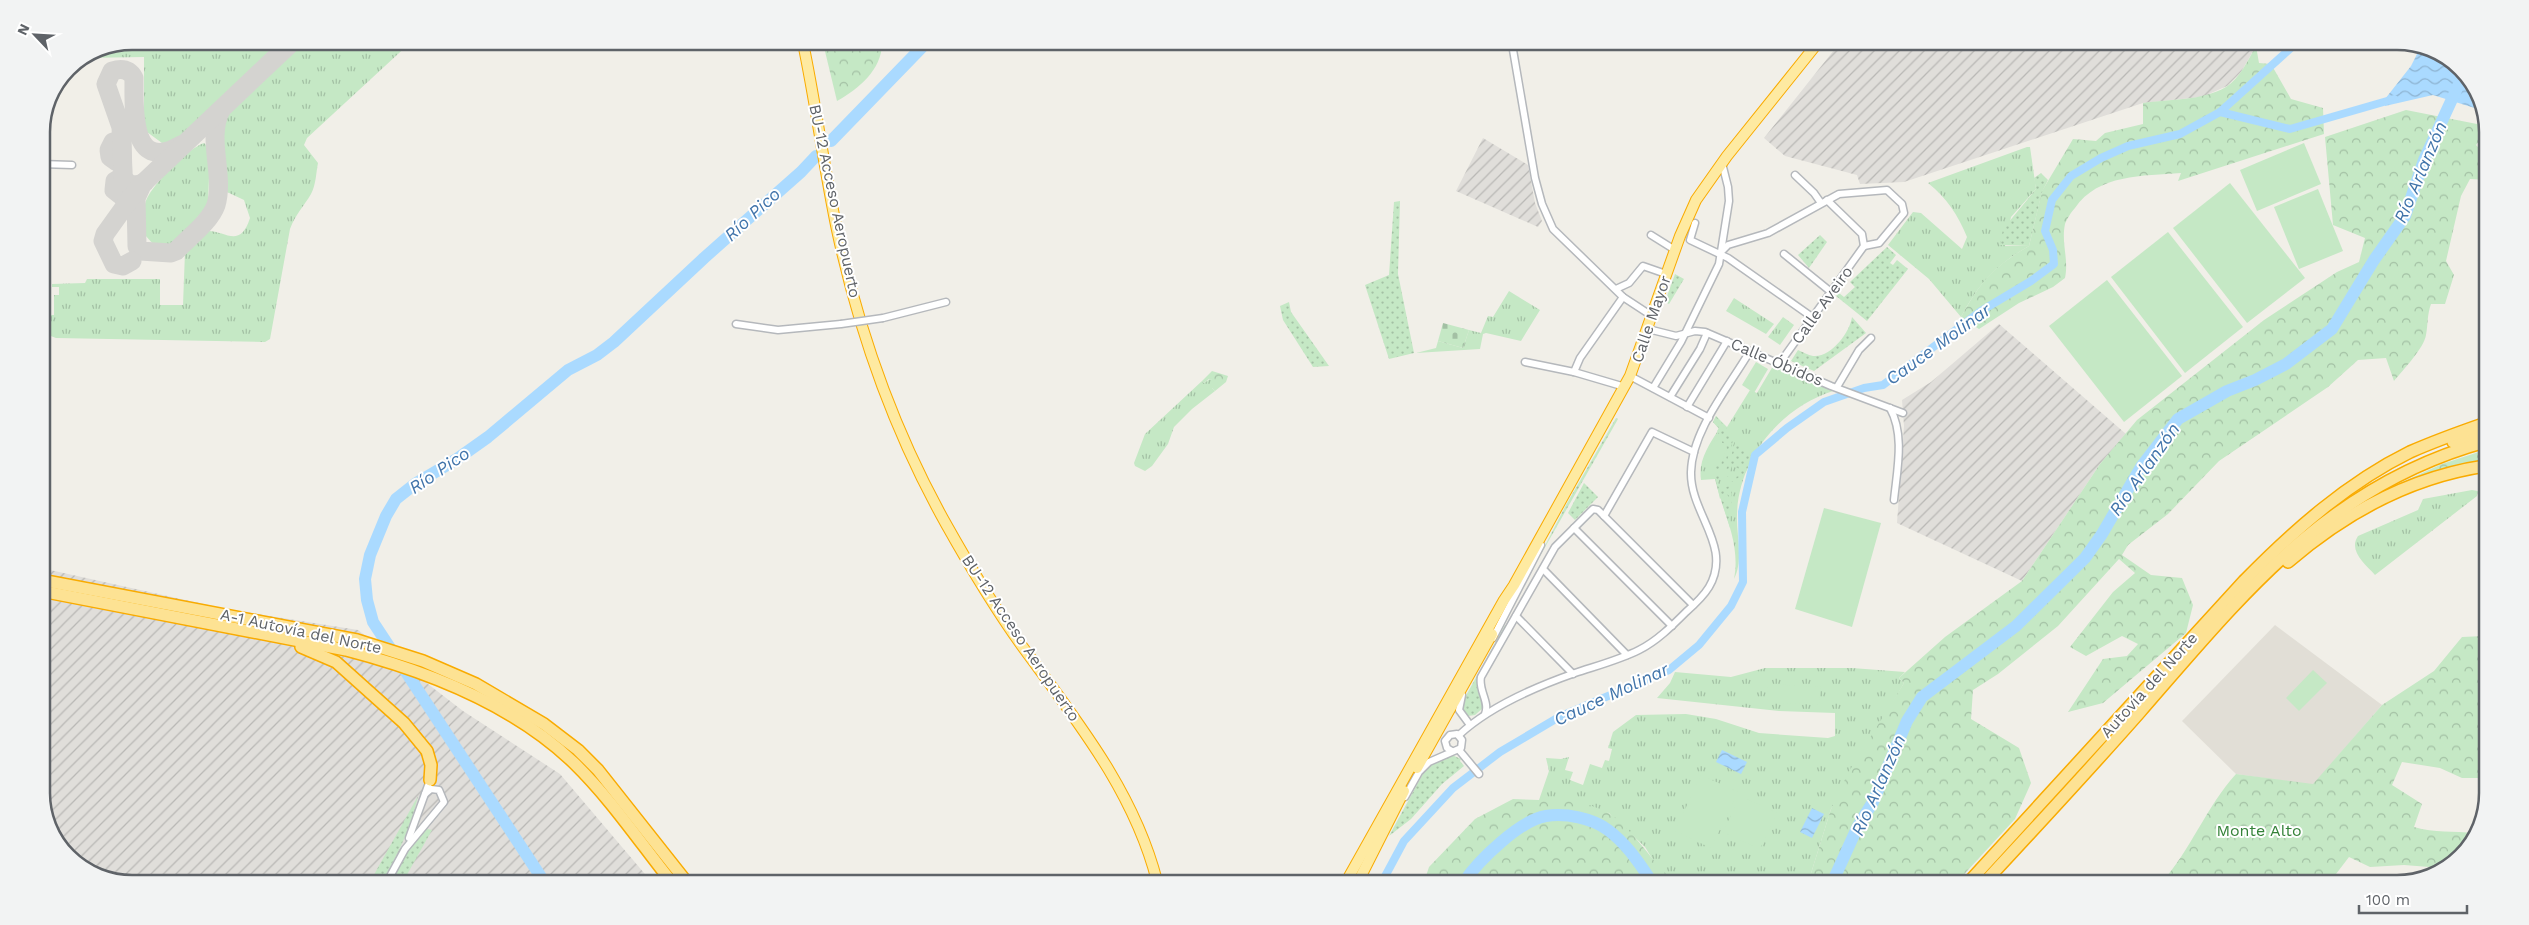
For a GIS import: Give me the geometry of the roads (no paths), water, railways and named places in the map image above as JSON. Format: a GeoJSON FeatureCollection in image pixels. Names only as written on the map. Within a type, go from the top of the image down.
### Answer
{"type":"FeatureCollection","features":[{"type":"Feature","properties":{"kind":"highway","name":"BU-12 Acceso Aeropuerto"},"geometry":{"type":"LineString","coordinates":[[804,50],[844,262],[870,348],[900,429],[934,500],[973,570],[1022,646],[1112,773],[1139,825],[1155,875]]}},
{"type":"Feature","properties":{"kind":"highway","name":"Calle Mayor"},"geometry":{"type":"LineString","coordinates":[[1514,585],[1625,387],[1648,329],[1675,250],[1696,200],[1812,50]]}},
{"type":"Feature","properties":{"kind":"highway"},"geometry":{"type":"LineString","coordinates":[[2339,497],[2366,477],[2410,452],[2479,426]]}},
{"type":"Feature","properties":{"kind":"highway"},"geometry":{"type":"LineString","coordinates":[[2339,497],[2436,448],[2479,435]]}},
{"type":"Feature","properties":{"kind":"highway"},"geometry":{"type":"LineString","coordinates":[[2146,705],[2220,622],[2307,535],[2346,505],[2382,483],[2425,463],[2479,444]]}},
{"type":"Feature","properties":{"kind":"highway"},"geometry":{"type":"LineString","coordinates":[[2146,705],[2252,594],[2298,554],[2340,523],[2381,499],[2425,480],[2479,467]]}},
{"type":"Feature","properties":{"kind":"highway","name":"Autovía del Norte"},"geometry":{"type":"LineString","coordinates":[[1975,875],[2244,581],[2290,536],[2339,497]]}},
{"type":"Feature","properties":{"kind":"highway","name":"A-1 Autovía del Norte"},"geometry":{"type":"LineString","coordinates":[[50,582],[357,640],[404,654],[476,684],[523,710],[564,739],[598,770],[681,875]]}},
{"type":"Feature","properties":{"kind":"highway"},"geometry":{"type":"LineString","coordinates":[[1362,875],[1394,812],[1483,651],[1508,602],[1514,585]]}},
{"type":"Feature","properties":{"kind":"highway"},"geometry":{"type":"LineString","coordinates":[[1350,875],[1499,608],[1514,585]]}},
{"type":"Feature","properties":{"kind":"highway","name":"A-1 Autovía del Norte"},"geometry":{"type":"LineString","coordinates":[[50,592],[339,648],[414,670],[484,701],[550,742],[589,779],[666,875]]}},
{"type":"Feature","properties":{"kind":"highway"},"geometry":{"type":"LineString","coordinates":[[138,609],[166,620],[308,649],[336,662],[416,736],[429,758],[430,780]]}},
{"type":"Feature","properties":{"kind":"highway","name":"Autovía del Norte"},"geometry":{"type":"LineString","coordinates":[[1991,875],[2146,705]]}},
{"type":"Feature","properties":{"kind":"street"},"geometry":{"type":"LineString","coordinates":[[1513,50],[1535,178],[1542,204],[1553,229],[1623,297],[1652,316]]}},
{"type":"Feature","properties":{"kind":"street"},"geometry":{"type":"LineString","coordinates":[[50,164],[72,165]]}},
{"type":"Feature","properties":{"kind":"street"},"geometry":{"type":"LineString","coordinates":[[1653,388],[1685,334],[1718,266],[1729,201],[1728,187],[1722,164]]}},
{"type":"Feature","properties":{"kind":"street"},"geometry":{"type":"LineString","coordinates":[[1720,253],[1728,245],[1768,233],[1824,201],[1839,194],[1887,190],[1902,204],[1904,213],[1881,241],[1873,246],[1864,246],[1862,234],[1824,201],[1796,175]]}},
{"type":"Feature","properties":{"kind":"street"},"geometry":{"type":"LineString","coordinates":[[1695,223],[1689,240],[1720,253],[1812,317]]}},
{"type":"Feature","properties":{"kind":"street"},"geometry":{"type":"LineString","coordinates":[[1650,235],[1675,250]]}},
{"type":"Feature","properties":{"kind":"street","name":"Calle Aveiro"},"geometry":{"type":"LineString","coordinates":[[1779,364],[1864,246]]}},
{"type":"Feature","properties":{"kind":"street"},"geometry":{"type":"LineString","coordinates":[[1784,254],[1831,292]]}},
{"type":"Feature","properties":{"kind":"street"},"geometry":{"type":"LineString","coordinates":[[1616,289],[1629,283],[1643,266],[1666,274]]}},
{"type":"Feature","properties":{"kind":"street"},"geometry":{"type":"LineString","coordinates":[[1574,372],[1580,358],[1623,297]]}},
{"type":"Feature","properties":{"kind":"street"},"geometry":{"type":"LineString","coordinates":[[736,324],[778,330],[841,324],[883,318],[946,302]]}},
{"type":"Feature","properties":{"kind":"street","name":"Calle Óbidos"},"geometry":{"type":"LineString","coordinates":[[1648,329],[1676,336],[1695,331],[1707,333],[1903,413]]}},
{"type":"Feature","properties":{"kind":"street"},"geometry":{"type":"LineString","coordinates":[[1670,397],[1700,349],[1707,333]]}},
{"type":"Feature","properties":{"kind":"street"},"geometry":{"type":"LineString","coordinates":[[1837,387],[1859,350],[1871,338]]}},
{"type":"Feature","properties":{"kind":"street"},"geometry":{"type":"LineString","coordinates":[[1687,407],[1727,341]]}},
{"type":"Feature","properties":{"kind":"street"},"geometry":{"type":"LineString","coordinates":[[1452,751],[1447,748],[1445,741],[1485,714],[1573,674],[1627,655],[1648,645],[1672,626],[1708,588],[1717,560],[1714,542],[1693,489],[1691,473],[1694,452],[1701,432],[1750,351]]}},
{"type":"Feature","properties":{"kind":"street"},"geometry":{"type":"LineString","coordinates":[[1525,362],[1574,372],[1625,387]]}},
{"type":"Feature","properties":{"kind":"street"},"geometry":{"type":"LineString","coordinates":[[1630,376],[1709,418]]}},
{"type":"Feature","properties":{"kind":"street"},"geometry":{"type":"LineString","coordinates":[[1890,408],[1896,418],[1898,431],[1894,500]]}},
{"type":"Feature","properties":{"kind":"street"},"geometry":{"type":"LineString","coordinates":[[1604,516],[1652,432],[1694,452]]}},
{"type":"Feature","properties":{"kind":"street"},"geometry":{"type":"LineString","coordinates":[[1485,714],[1486,706],[1480,680],[1555,547],[1595,509],[1693,605]]}},
{"type":"Feature","properties":{"kind":"street"},"geometry":{"type":"LineString","coordinates":[[1574,528],[1672,626]]}},
{"type":"Feature","properties":{"kind":"street"},"geometry":{"type":"LineString","coordinates":[[1470,725],[1459,710],[1460,699],[1535,558],[1543,542],[1544,532]]}},
{"type":"Feature","properties":{"kind":"street"},"geometry":{"type":"LineString","coordinates":[[1543,569],[1627,655]]}},
{"type":"Feature","properties":{"kind":"street"},"geometry":{"type":"LineString","coordinates":[[1516,616],[1573,674]]}},
{"type":"Feature","properties":{"kind":"street"},"geometry":{"type":"LineString","coordinates":[[1486,706],[1494,710]]}},
{"type":"Feature","properties":{"kind":"street"},"geometry":{"type":"LineString","coordinates":[[1408,770],[1416,762],[1431,736],[1438,731],[1456,735],[1463,742],[1459,750]]}},
{"type":"Feature","properties":{"kind":"street"},"geometry":{"type":"LineString","coordinates":[[1394,812],[1424,766],[1452,751],[1459,750]]}},
{"type":"Feature","properties":{"kind":"street"},"geometry":{"type":"LineString","coordinates":[[1459,750],[1479,774]]}},
{"type":"Feature","properties":{"kind":"street"},"geometry":{"type":"LineString","coordinates":[[391,875],[405,849],[430,780]]}},
{"type":"Feature","properties":{"kind":"street"},"geometry":{"type":"LineString","coordinates":[[405,849],[444,802],[440,790],[431,789],[425,794]]}},
{"type":"Feature","properties":{"kind":"water"},"geometry":{"type":"Polygon","coordinates":[[[2418,53],[2442,64],[2451,70],[2462,82],[2475,108],[2433,95],[2385,106],[2385,99],[2411,66],[2418,53]]]}},
{"type":"Feature","properties":{"kind":"water"},"geometry":{"type":"Polygon","coordinates":[[[1722,750],[1747,762],[1741,774],[1716,762],[1722,750]]]}},
{"type":"Feature","properties":{"kind":"water"},"geometry":{"type":"Polygon","coordinates":[[[1812,808],[1824,814],[1812,838],[1800,832],[1812,808]]]}},
{"type":"Feature","properties":{"kind":"waterway","name":"Río Pico"},"geometry":{"type":"LineString","coordinates":[[831,141],[919,50]]}},
{"type":"Feature","properties":{"kind":"waterway","name":"Cauce Molinar"},"geometry":{"type":"LineString","coordinates":[[1386,875],[1404,841],[1453,788],[1500,752],[1559,717],[1669,670],[1699,645],[1731,606],[1743,582],[1742,512],[1755,455],[1787,428],[1824,402],[1864,388],[1883,385],[1981,311],[2031,281],[2054,264],[2053,250],[2045,231],[2052,200],[2071,176],[2101,158],[2128,146],[2180,134],[2220,112],[2289,50]]}},
{"type":"Feature","properties":{"kind":"waterway","name":"Río Arlanzón"},"geometry":{"type":"LineString","coordinates":[[1836,875],[1858,826],[1873,802],[1907,721],[1922,697],[2016,626],[2085,558],[2102,534],[2141,467],[2178,419],[2227,391],[2255,380],[2286,364],[2332,329],[2374,260],[2405,216],[2424,160],[2461,80]]}},
{"type":"Feature","properties":{"kind":"waterway"},"geometry":{"type":"LineString","coordinates":[[2220,112],[2290,129],[2394,99]]}},
{"type":"Feature","properties":{"kind":"waterway","name":"Río Pico"},"geometry":{"type":"LineString","coordinates":[[540,875],[373,622],[367,600],[365,579],[370,555],[386,516],[396,499],[415,484],[457,459],[488,437],[568,370],[597,355],[614,342],[704,258],[801,172],[816,156]]}},
{"type":"Feature","properties":{"kind":"waterway","name":"Río Arlanzón"},"geometry":{"type":"LineString","coordinates":[[1469,875],[1489,853],[1512,833],[1536,819],[1554,815],[1578,817],[1602,826],[1615,835],[1627,848],[1647,875]]}},
{"type":"Feature","properties":{"kind":"park label","name":"Monte Alto"},"geometry":{"type":"Point","coordinates":[2259,830]}}]}
